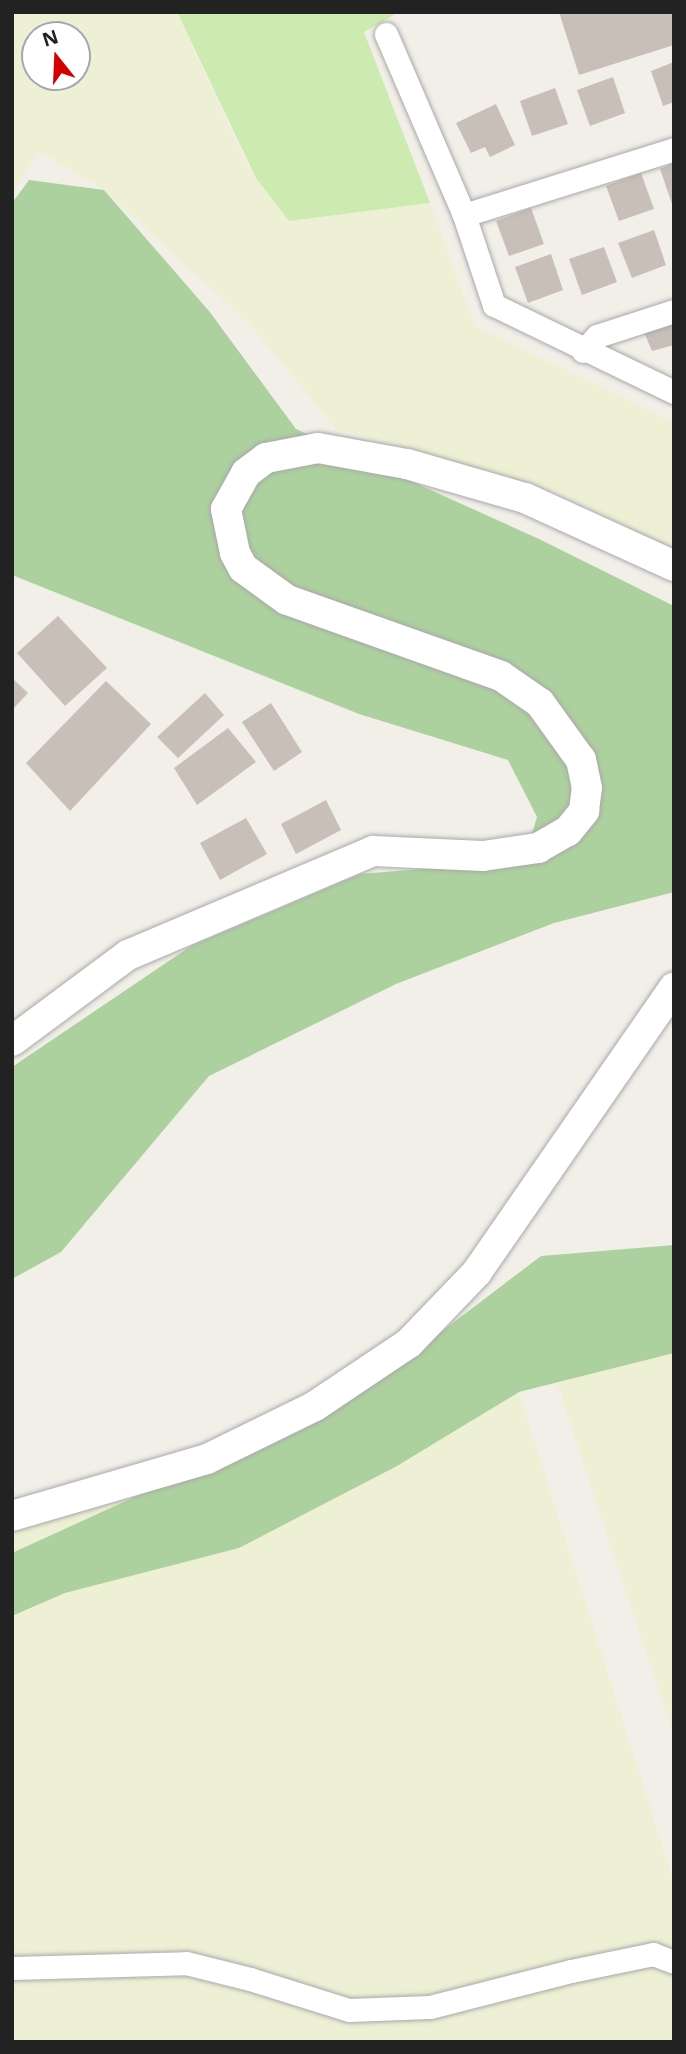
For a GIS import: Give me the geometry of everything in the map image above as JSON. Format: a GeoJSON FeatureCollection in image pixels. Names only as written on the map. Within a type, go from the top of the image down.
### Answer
{"type":"FeatureCollection","features":[{"type":"Feature","properties":{"kind":"street"},"geometry":{"type":"LineString","coordinates":[[386,34],[464,215],[494,306],[583,351],[674,392]]}},
{"type":"Feature","properties":{"kind":"street"},"geometry":{"type":"LineString","coordinates":[[464,215],[674,149]]}},
{"type":"Feature","properties":{"kind":"street"},"geometry":{"type":"LineString","coordinates":[[583,351],[597,336],[674,311]]}},
{"type":"Feature","properties":{"kind":"street"},"geometry":{"type":"LineString","coordinates":[[12,1041],[128,955],[373,851],[483,856],[538,848],[568,831],[584,811],[587,788],[581,760],[540,704],[501,676],[288,600],[243,568],[235,553],[226,509],[246,473],[266,458],[318,448],[407,464],[525,498],[674,566]]}},
{"type":"Feature","properties":{"kind":"street"},"geometry":{"type":"LineString","coordinates":[[12,1516],[207,1459],[315,1406],[409,1343],[477,1272],[674,988]]}},
{"type":"Feature","properties":{"kind":"street"},"geometry":{"type":"LineString","coordinates":[[12,1968],[186,1963],[250,1979],[349,2010],[430,2007],[571,1971],[653,1954],[674,1962]]}},
{"type":"Feature","properties":{"kind":"green space"},"geometry":{"type":"Polygon","coordinates":[[[12,12],[176,12],[250,170],[289,221],[430,203],[475,326],[674,422],[674,551],[556,491],[336,429],[252,327],[104,190],[39,151],[12,194],[12,12]]]}},
{"type":"Feature","properties":{"kind":"green space"},"geometry":{"type":"Polygon","coordinates":[[[177,12],[399,12],[364,32],[430,203],[289,221],[256,178],[177,12]]]}},
{"type":"Feature","properties":{"kind":"green space"},"geometry":{"type":"Polygon","coordinates":[[[29,180],[104,190],[209,311],[296,429],[539,539],[674,606],[674,892],[554,923],[396,984],[209,1076],[61,1252],[12,1279],[12,1067],[191,946],[360,874],[524,861],[537,817],[508,760],[359,714],[12,575],[12,203],[29,180]]]}},
{"type":"Feature","properties":{"kind":"green space"},"geometry":{"type":"Polygon","coordinates":[[[674,1245],[674,1353],[519,1392],[397,1466],[239,1548],[65,1593],[12,1616],[12,1553],[358,1395],[541,1256],[674,1245]]]}},
{"type":"Feature","properties":{"kind":"green space"},"geometry":{"type":"Polygon","coordinates":[[[674,1349],[674,1738],[557,1383],[674,1349]]]}},
{"type":"Feature","properties":{"kind":"green space"},"geometry":{"type":"Polygon","coordinates":[[[519,1392],[674,1882],[674,2042],[12,2042],[12,1529],[519,1392]]]}},
{"type":"Feature","properties":{"kind":"building"},"geometry":{"type":"Polygon","coordinates":[[[559,12],[674,12],[674,45],[579,75],[559,12]]]}},
{"type":"Feature","properties":{"kind":"building"},"geometry":{"type":"Polygon","coordinates":[[[674,62],[674,102],[663,106],[651,71],[674,62]]]}},
{"type":"Feature","properties":{"kind":"building"},"geometry":{"type":"Polygon","coordinates":[[[613,77],[625,113],[590,126],[577,90],[613,77]]]}},
{"type":"Feature","properties":{"kind":"building"},"geometry":{"type":"Polygon","coordinates":[[[555,88],[568,124],[532,136],[520,101],[555,88]]]}},
{"type":"Feature","properties":{"kind":"building"},"geometry":{"type":"Polygon","coordinates":[[[496,104],[515,145],[490,157],[485,147],[471,153],[456,123],[496,104]]]}},
{"type":"Feature","properties":{"kind":"building"},"geometry":{"type":"Polygon","coordinates":[[[674,163],[674,207],[673,207],[660,169],[674,163]]]}},
{"type":"Feature","properties":{"kind":"building"},"geometry":{"type":"Polygon","coordinates":[[[641,173],[654,209],[619,221],[606,186],[641,173]]]}},
{"type":"Feature","properties":{"kind":"building"},"geometry":{"type":"Polygon","coordinates":[[[531,208],[544,244],[509,256],[496,221],[531,208]]]}},
{"type":"Feature","properties":{"kind":"building"},"geometry":{"type":"Polygon","coordinates":[[[654,230],[666,265],[632,278],[618,243],[654,230]]]}},
{"type":"Feature","properties":{"kind":"building"},"geometry":{"type":"Polygon","coordinates":[[[604,247],[617,282],[582,295],[569,259],[604,247]]]}},
{"type":"Feature","properties":{"kind":"building"},"geometry":{"type":"Polygon","coordinates":[[[551,254],[563,290],[528,303],[515,267],[551,254]]]}},
{"type":"Feature","properties":{"kind":"building"},"geometry":{"type":"Polygon","coordinates":[[[674,318],[674,345],[652,351],[643,330],[674,318]]]}},
{"type":"Feature","properties":{"kind":"building"},"geometry":{"type":"Polygon","coordinates":[[[58,616],[107,668],[65,706],[17,653],[58,616]]]}},
{"type":"Feature","properties":{"kind":"building"},"geometry":{"type":"Polygon","coordinates":[[[12,678],[28,693],[12,710],[12,678]]]}},
{"type":"Feature","properties":{"kind":"building"},"geometry":{"type":"Polygon","coordinates":[[[106,681],[151,724],[70,811],[26,763],[106,681]]]}},
{"type":"Feature","properties":{"kind":"building"},"geometry":{"type":"Polygon","coordinates":[[[205,693],[224,715],[178,758],[157,737],[205,693]]]}},
{"type":"Feature","properties":{"kind":"building"},"geometry":{"type":"Polygon","coordinates":[[[271,703],[302,752],[274,771],[242,722],[271,703]]]}},
{"type":"Feature","properties":{"kind":"building"},"geometry":{"type":"Polygon","coordinates":[[[228,728],[256,762],[197,805],[174,768],[228,728]]]}},
{"type":"Feature","properties":{"kind":"building"},"geometry":{"type":"Polygon","coordinates":[[[326,800],[341,830],[296,854],[281,824],[326,800]]]}},
{"type":"Feature","properties":{"kind":"building"},"geometry":{"type":"Polygon","coordinates":[[[246,818],[267,854],[220,880],[200,843],[246,818]]]}}]}
